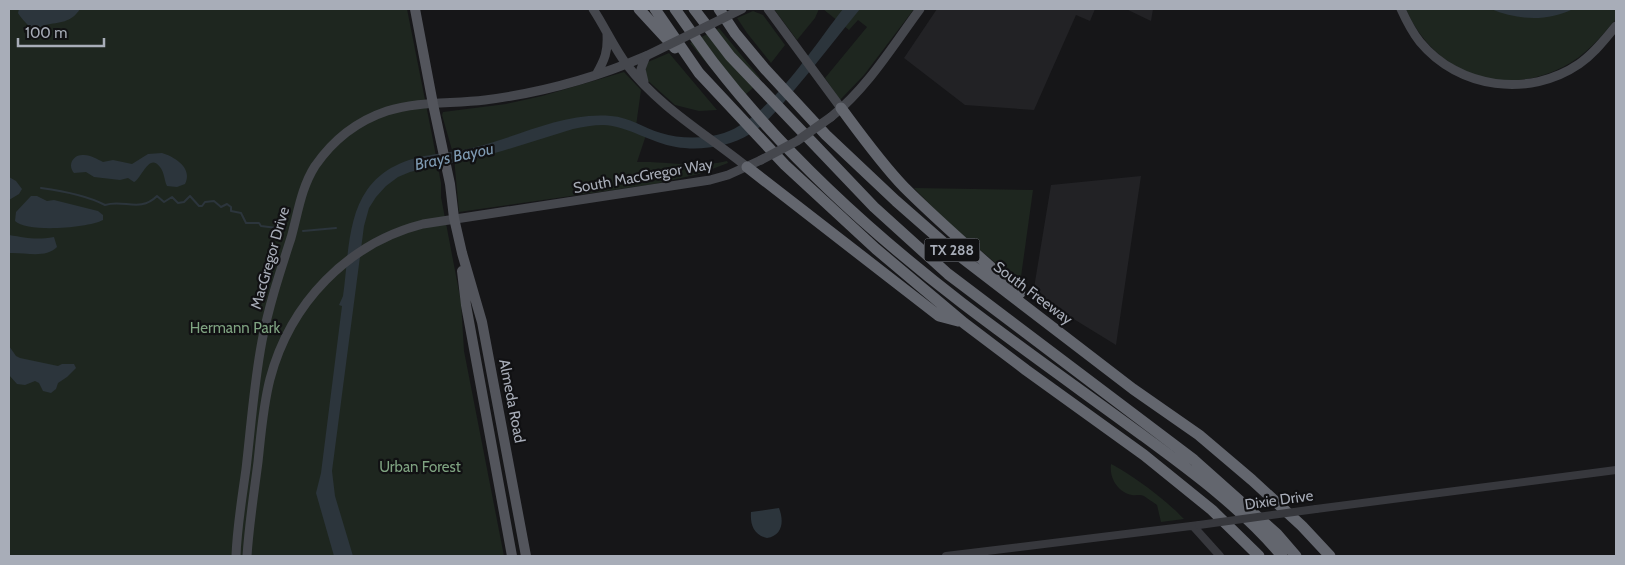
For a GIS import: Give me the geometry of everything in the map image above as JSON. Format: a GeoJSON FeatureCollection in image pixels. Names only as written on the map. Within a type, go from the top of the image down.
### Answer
{"type":"FeatureCollection","features":[{"type":"Feature","properties":{"kind":"highway"},"geometry":{"type":"LineString","coordinates":[[639,9],[699,73]]}},
{"type":"Feature","properties":{"kind":"highway","name":"TX 288"},"geometry":{"type":"LineString","coordinates":[[655,9],[699,73],[726,103],[785,165],[876,249],[964,323],[1144,455],[1212,510],[1259,556]]}},
{"type":"Feature","properties":{"kind":"highway"},"geometry":{"type":"LineString","coordinates":[[675,9],[714,63],[738,92],[795,155],[870,228],[961,302],[1180,463],[1268,539],[1282,556]]}},
{"type":"Feature","properties":{"kind":"highway"},"geometry":{"type":"LineString","coordinates":[[694,9],[730,56],[751,79],[874,206],[948,274],[1194,460],[1277,534],[1296,556]]}},
{"type":"Feature","properties":{"kind":"highway","name":"South Freeway"},"geometry":{"type":"LineString","coordinates":[[719,9],[765,69],[826,134],[896,202],[953,250],[1133,388],[1199,435],[1302,526],[1330,556]]}},
{"type":"Feature","properties":{"kind":"highway"},"geometry":{"type":"LineString","coordinates":[[724,9],[736,33]]}},
{"type":"Feature","properties":{"kind":"highway"},"geometry":{"type":"LineString","coordinates":[[841,108],[872,149],[903,185],[949,231],[1087,352]]}},
{"type":"Feature","properties":{"kind":"highway"},"geometry":{"type":"LineString","coordinates":[[742,163],[939,316],[964,323]]}},
{"type":"Feature","properties":{"kind":"main road","name":"Almeda Road"},"geometry":{"type":"LineString","coordinates":[[415,9],[432,104],[440,132],[450,184],[454,218],[482,322],[526,556]]}},
{"type":"Feature","properties":{"kind":"main road"},"geometry":{"type":"LineString","coordinates":[[594,9],[627,64],[648,88],[674,111],[742,163]]}},
{"type":"Feature","properties":{"kind":"main road","name":"MacGregor Drive"},"geometry":{"type":"LineString","coordinates":[[236,556],[256,377],[271,301],[306,183],[316,166],[338,140],[362,122],[396,109],[419,104],[508,97],[540,91],[596,75],[646,56],[742,9]]}},
{"type":"Feature","properties":{"kind":"main road"},"geometry":{"type":"LineString","coordinates":[[768,9],[841,108]]}},
{"type":"Feature","properties":{"kind":"main road","name":"South MacGregor Way"},"geometry":{"type":"LineString","coordinates":[[454,218],[635,193],[710,180],[742,163],[761,160],[797,141],[831,117],[856,95],[920,9]]}},
{"type":"Feature","properties":{"kind":"main road"},"geometry":{"type":"LineString","coordinates":[[1401,9],[1420,42],[1436,58],[1464,76],[1498,85],[1536,83],[1551,79],[1568,71],[1595,50],[1616,26]]}},
{"type":"Feature","properties":{"kind":"main road"},"geometry":{"type":"LineString","coordinates":[[596,75],[608,47],[607,31]]}},
{"type":"Feature","properties":{"kind":"main road"},"geometry":{"type":"LineString","coordinates":[[646,56],[641,69],[648,88]]}},
{"type":"Feature","properties":{"kind":"main road"},"geometry":{"type":"LineString","coordinates":[[247,556],[270,379],[279,352],[291,326],[305,303],[320,286],[352,257],[385,237],[415,226],[454,218]]}},
{"type":"Feature","properties":{"kind":"main road","name":"Almeda Road"},"geometry":{"type":"LineString","coordinates":[[462,253],[466,305],[512,556]]}},
{"type":"Feature","properties":{"kind":"main road"},"geometry":{"type":"LineString","coordinates":[[256,377],[270,379]]}},
{"type":"Feature","properties":{"kind":"main road"},"geometry":{"type":"LineString","coordinates":[[494,460],[507,458]]}},
{"type":"Feature","properties":{"kind":"street","name":"Dixie Drive"},"geometry":{"type":"LineString","coordinates":[[946,556],[1196,526],[1616,470]]}},
{"type":"Feature","properties":{"kind":"street"},"geometry":{"type":"LineString","coordinates":[[1196,526],[1220,556]]}},
{"type":"Feature","properties":{"kind":"shaded area"},"geometry":{"type":"Polygon","coordinates":[[[937,9],[1095,9],[1090,21],[1076,15],[1034,110],[965,105],[904,58],[937,9]]]}},
{"type":"Feature","properties":{"kind":"shaded area"},"geometry":{"type":"Polygon","coordinates":[[[1126,9],[1153,9],[1151,21],[1126,9]]]}},
{"type":"Feature","properties":{"kind":"shaded area"},"geometry":{"type":"Polygon","coordinates":[[[1141,176],[1116,345],[1033,294],[1051,185],[1141,176]]]}},
{"type":"Feature","properties":{"kind":"green space","name":"Hermann Park"},"geometry":{"type":"Polygon","coordinates":[[[9,9],[407,9],[441,183],[441,197],[461,302],[464,351],[504,556],[9,556],[9,9]]]}},
{"type":"Feature","properties":{"kind":"green space"},"geometry":{"type":"Polygon","coordinates":[[[774,9],[819,9],[815,18],[797,40],[774,9]]]}},
{"type":"Feature","properties":{"kind":"green space"},"geometry":{"type":"Polygon","coordinates":[[[823,9],[914,9],[864,75],[840,100],[825,78],[867,27],[858,20],[849,30],[823,9]]]}},
{"type":"Feature","properties":{"kind":"green space"},"geometry":{"type":"Polygon","coordinates":[[[1406,9],[1616,9],[1616,19],[1585,52],[1563,67],[1540,76],[1516,80],[1493,79],[1471,74],[1451,63],[1433,49],[1418,31],[1406,9]]]}},
{"type":"Feature","properties":{"kind":"green space"},"geometry":{"type":"Polygon","coordinates":[[[753,11],[763,15],[785,45],[771,63],[737,18],[753,11]]]}},
{"type":"Feature","properties":{"kind":"green space"},"geometry":{"type":"Polygon","coordinates":[[[719,28],[760,78],[753,88],[738,101],[690,43],[719,28]]]}},
{"type":"Feature","properties":{"kind":"green space"},"geometry":{"type":"Polygon","coordinates":[[[669,53],[717,110],[699,111],[675,105],[646,79],[645,71],[648,62],[669,53]]]}},
{"type":"Feature","properties":{"kind":"green space"},"geometry":{"type":"Polygon","coordinates":[[[624,72],[641,90],[636,126],[647,132],[637,162],[693,165],[727,161],[728,163],[699,174],[655,184],[459,212],[454,157],[442,115],[443,112],[506,104],[542,96],[624,72]]]}},
{"type":"Feature","properties":{"kind":"green space"},"geometry":{"type":"Polygon","coordinates":[[[914,188],[1033,190],[1020,284],[945,220],[914,188]]]}},
{"type":"Feature","properties":{"kind":"green space"},"geometry":{"type":"Polygon","coordinates":[[[1111,464],[1169,504],[1184,519],[1161,522],[1157,505],[1144,496],[1127,493],[1119,488],[1111,474],[1111,464]]]}},
{"type":"Feature","properties":{"kind":"water"},"geometry":{"type":"Polygon","coordinates":[[[19,9],[80,9],[77,14],[69,19],[44,25],[35,31],[19,15],[19,9]]]}},
{"type":"Feature","properties":{"kind":"water","name":"Brays Bayou"},"geometry":{"type":"Polygon","coordinates":[[[843,9],[860,9],[781,106],[761,126],[733,142],[704,148],[676,147],[621,128],[603,125],[592,126],[573,129],[473,159],[410,172],[398,177],[386,186],[369,208],[364,226],[332,471],[335,496],[353,556],[334,556],[316,493],[321,473],[342,306],[339,305],[343,296],[349,241],[360,201],[373,183],[383,173],[404,162],[424,156],[476,147],[559,121],[576,118],[594,116],[618,117],[661,133],[684,137],[701,137],[724,133],[741,125],[774,97],[843,9]]]}},
{"type":"Feature","properties":{"kind":"water"},"geometry":{"type":"Polygon","coordinates":[[[1491,9],[1573,9],[1553,16],[1532,18],[1501,13],[1491,9]]]}},
{"type":"Feature","properties":{"kind":"water"},"geometry":{"type":"Polygon","coordinates":[[[162,153],[177,160],[185,168],[187,178],[185,184],[177,187],[167,186],[162,170],[156,163],[152,162],[134,182],[128,178],[120,180],[94,177],[86,172],[74,173],[71,167],[74,158],[80,155],[94,157],[103,162],[113,160],[132,164],[148,154],[162,153]]]}},
{"type":"Feature","properties":{"kind":"water"},"geometry":{"type":"Polygon","coordinates":[[[9,177],[16,181],[22,189],[19,194],[9,200],[9,177]]]}},
{"type":"Feature","properties":{"kind":"water"},"geometry":{"type":"Polygon","coordinates":[[[31,196],[98,211],[103,215],[103,220],[85,225],[58,228],[22,225],[15,221],[16,212],[31,196]]]}},
{"type":"Feature","properties":{"kind":"water"},"geometry":{"type":"Polygon","coordinates":[[[9,235],[26,238],[54,237],[57,247],[52,251],[41,254],[9,253],[9,235]]]}},
{"type":"Feature","properties":{"kind":"water"},"geometry":{"type":"Polygon","coordinates":[[[9,346],[16,356],[20,358],[58,366],[74,364],[76,368],[58,383],[56,389],[51,393],[43,391],[39,383],[35,381],[25,385],[17,384],[9,375],[9,346]]]}},
{"type":"Feature","properties":{"kind":"water"},"geometry":{"type":"Polygon","coordinates":[[[779,508],[782,522],[779,531],[767,538],[756,532],[751,521],[751,512],[779,508]]]}},
{"type":"Feature","properties":{"kind":"waterway"},"geometry":{"type":"LineString","coordinates":[[41,188],[82,196],[105,205],[119,203],[144,204],[157,196],[164,202],[172,197],[178,203],[184,202],[190,196],[199,206],[202,206],[205,202],[214,201],[221,207],[227,204],[231,207],[231,211],[241,213],[246,223],[259,223],[261,226],[285,229]]}},
{"type":"Feature","properties":{"kind":"waterway"},"geometry":{"type":"LineString","coordinates":[[303,231],[336,228]]}},
{"type":"Feature","properties":{"kind":"park label","name":"Urban Forest"},"geometry":{"type":"Point","coordinates":[420,467]}}]}
